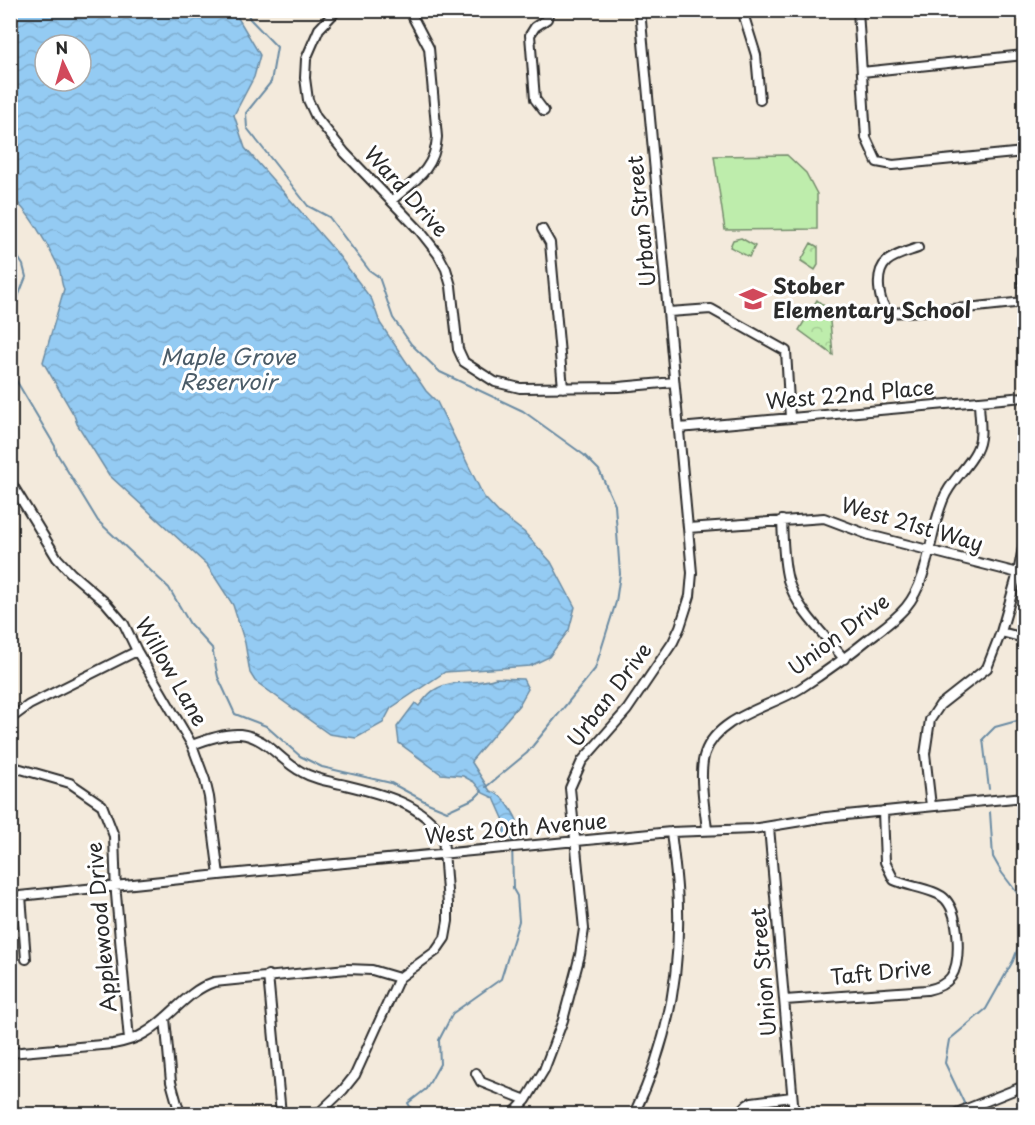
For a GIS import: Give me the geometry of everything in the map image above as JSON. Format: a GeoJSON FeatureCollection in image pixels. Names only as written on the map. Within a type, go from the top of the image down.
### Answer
{"type":"FeatureCollection","features":[{"type":"Feature","properties":{"kind":"street","name":"Ward Drive"},"geometry":{"type":"LineString","coordinates":[[337,10],[319,29],[306,59],[305,78],[308,100],[316,117],[345,153],[420,231],[446,269],[451,286],[458,350],[464,362],[495,382],[512,387],[563,388]]}},
{"type":"Feature","properties":{"kind":"street"},"geometry":{"type":"LineString","coordinates":[[391,201],[425,171],[436,150],[437,137],[429,48],[409,10]]}},
{"type":"Feature","properties":{"kind":"street"},"geometry":{"type":"LineString","coordinates":[[544,111],[535,99],[530,35],[535,27],[547,19],[549,10]]}},
{"type":"Feature","properties":{"kind":"street","name":"Urban Street"},"geometry":{"type":"LineString","coordinates":[[640,10],[680,428]]}},
{"type":"Feature","properties":{"kind":"street"},"geometry":{"type":"LineString","coordinates":[[742,10],[756,55],[760,100]]}},
{"type":"Feature","properties":{"kind":"street"},"geometry":{"type":"LineString","coordinates":[[858,10],[866,138],[877,162],[893,165],[1024,152]]}},
{"type":"Feature","properties":{"kind":"street"},"geometry":{"type":"LineString","coordinates":[[862,72],[1024,55]]}},
{"type":"Feature","properties":{"kind":"street"},"geometry":{"type":"LineString","coordinates":[[542,229],[550,243],[563,388],[619,387],[674,382]]}},
{"type":"Feature","properties":{"kind":"street"},"geometry":{"type":"LineString","coordinates":[[918,248],[892,258],[880,269],[882,301],[890,313],[1024,302]]}},
{"type":"Feature","properties":{"kind":"street"},"geometry":{"type":"LineString","coordinates":[[1024,254],[1021,259],[1024,292]]}},
{"type":"Feature","properties":{"kind":"street"},"geometry":{"type":"LineString","coordinates":[[669,312],[711,309],[786,351],[790,418]]}},
{"type":"Feature","properties":{"kind":"street","name":"West 22nd Place"},"geometry":{"type":"LineString","coordinates":[[680,428],[1024,397]]}},
{"type":"Feature","properties":{"kind":"street","name":"Union Drive"},"geometry":{"type":"LineString","coordinates":[[707,830],[703,770],[705,753],[714,737],[733,720],[799,690],[844,659],[898,615],[908,604],[921,578],[943,498],[951,483],[976,451],[980,436],[979,401]]}},
{"type":"Feature","properties":{"kind":"street","name":"Urban Drive"},"geometry":{"type":"LineString","coordinates":[[513,1114],[526,1100],[544,1070],[563,1020],[580,955],[584,929],[570,788],[582,761],[627,710],[672,642],[686,611],[692,573],[680,428]]}},
{"type":"Feature","properties":{"kind":"street","name":"Willow Lane"},"geometry":{"type":"LineString","coordinates":[[10,481],[57,558],[106,603],[124,624],[137,651],[192,745],[225,735],[241,734],[255,738],[314,778],[396,799],[423,814],[438,828],[443,837],[448,921],[445,938],[436,951],[399,978],[355,1075],[344,1090],[318,1114]]}},
{"type":"Feature","properties":{"kind":"street","name":"West 21st Way"},"geometry":{"type":"LineString","coordinates":[[688,528],[824,518],[869,535],[1018,573]]}},
{"type":"Feature","properties":{"kind":"street"},"geometry":{"type":"LineString","coordinates":[[782,520],[785,561],[795,595],[844,659]]}},
{"type":"Feature","properties":{"kind":"street"},"geometry":{"type":"LineString","coordinates":[[931,806],[925,754],[930,720],[940,705],[987,668],[1001,632],[1024,543]]}},
{"type":"Feature","properties":{"kind":"street"},"geometry":{"type":"LineString","coordinates":[[1001,632],[1024,638]]}},
{"type":"Feature","properties":{"kind":"street"},"geometry":{"type":"LineString","coordinates":[[11,716],[137,651]]}},
{"type":"Feature","properties":{"kind":"street"},"geometry":{"type":"LineString","coordinates":[[192,745],[209,797],[219,875]]}},
{"type":"Feature","properties":{"kind":"street","name":"Applewood Drive"},"geometry":{"type":"LineString","coordinates":[[10,766],[70,783],[102,805],[114,836],[129,1040]]}},
{"type":"Feature","properties":{"kind":"street","name":"West 20th Avenue"},"geometry":{"type":"LineString","coordinates":[[10,897],[671,832],[769,827],[826,817],[1024,797]]}},
{"type":"Feature","properties":{"kind":"street","name":"Taft Drive"},"geometry":{"type":"LineString","coordinates":[[784,1000],[927,990],[943,985],[953,975],[958,944],[955,920],[950,906],[941,896],[894,880],[885,862],[882,811]]}},
{"type":"Feature","properties":{"kind":"street","name":"Union Street"},"geometry":{"type":"LineString","coordinates":[[769,827],[794,1114]]}},
{"type":"Feature","properties":{"kind":"street"},"geometry":{"type":"LineString","coordinates":[[634,1114],[654,1068],[665,1033],[674,986],[678,908],[671,832]]}},
{"type":"Feature","properties":{"kind":"street"},"geometry":{"type":"LineString","coordinates":[[21,896],[26,959]]}},
{"type":"Feature","properties":{"kind":"street"},"geometry":{"type":"LineString","coordinates":[[10,1053],[113,1044],[129,1040],[147,1033],[196,990],[209,983],[223,980],[359,969],[399,978]]}},
{"type":"Feature","properties":{"kind":"street"},"geometry":{"type":"LineString","coordinates":[[267,975],[281,1114]]}},
{"type":"Feature","properties":{"kind":"street"},"geometry":{"type":"LineString","coordinates":[[165,1018],[171,1082],[180,1114]]}},
{"type":"Feature","properties":{"kind":"street"},"geometry":{"type":"LineString","coordinates":[[476,1073],[481,1082],[526,1100]]}},
{"type":"Feature","properties":{"kind":"street"},"geometry":{"type":"LineString","coordinates":[[954,1114],[1024,1086]]}},
{"type":"Feature","properties":{"kind":"street"},"geometry":{"type":"LineString","coordinates":[[738,1114],[752,1102],[792,1097]]}},
{"type":"Feature","properties":{"kind":"green space"},"geometry":{"type":"Polygon","coordinates":[[[787,155],[806,173],[817,194],[817,229],[725,230],[714,156],[787,155]]]}},
{"type":"Feature","properties":{"kind":"green space"},"geometry":{"type":"Polygon","coordinates":[[[741,238],[755,246],[749,257],[730,247],[733,240],[741,238]]]}},
{"type":"Feature","properties":{"kind":"green space"},"geometry":{"type":"Polygon","coordinates":[[[811,243],[818,247],[818,265],[815,270],[801,261],[811,243]]]}},
{"type":"Feature","properties":{"kind":"green space"},"geometry":{"type":"Polygon","coordinates":[[[817,300],[829,310],[833,355],[799,330],[817,300]]]}},
{"type":"Feature","properties":{"kind":"water","name":"Maple Grove Reservoir"},"geometry":{"type":"Polygon","coordinates":[[[11,10],[234,11],[260,55],[254,77],[234,115],[245,148],[336,252],[372,300],[380,323],[426,391],[437,402],[484,497],[499,513],[524,532],[551,562],[575,607],[569,630],[549,657],[530,666],[445,672],[391,708],[383,723],[356,738],[329,734],[255,681],[250,673],[245,643],[233,605],[207,565],[109,475],[77,424],[43,362],[64,289],[59,269],[49,248],[11,196],[11,10]]]}},
{"type":"Feature","properties":{"kind":"water"},"geometry":{"type":"Polygon","coordinates":[[[496,678],[523,679],[528,689],[519,705],[471,761],[490,791],[496,793],[507,803],[522,837],[501,838],[506,825],[494,798],[483,793],[474,782],[463,776],[441,774],[399,743],[397,727],[415,703],[419,706],[433,690],[450,684],[481,682],[496,678]]]}},
{"type":"Feature","properties":{"kind":"waterway"},"geometry":{"type":"LineString","coordinates":[[246,10],[250,19],[277,47],[271,82],[246,113],[247,128],[308,206],[329,217],[369,270],[379,277],[393,318],[411,344],[440,372],[523,411],[584,455],[599,470],[615,505],[620,574],[616,602],[595,669],[527,753],[486,787]]}},
{"type":"Feature","properties":{"kind":"waterway"},"geometry":{"type":"LineString","coordinates":[[10,245],[23,265],[26,277],[10,317]]}},
{"type":"Feature","properties":{"kind":"waterway"},"geometry":{"type":"LineString","coordinates":[[10,370],[98,521],[169,588],[190,624],[212,648],[218,677],[235,714],[266,726],[300,756],[322,767],[391,783],[447,811],[475,798],[482,791]]}},
{"type":"Feature","properties":{"kind":"waterway"},"geometry":{"type":"LineString","coordinates":[[989,789],[983,739],[995,727],[1024,719]]}},
{"type":"Feature","properties":{"kind":"waterway"},"geometry":{"type":"LineString","coordinates":[[990,812],[993,857],[1024,902]]}},
{"type":"Feature","properties":{"kind":"waterway"},"geometry":{"type":"LineString","coordinates":[[414,1114],[408,1103],[426,1089],[440,1064],[439,1040],[453,1013],[501,979],[519,921],[517,896],[513,889],[512,838]]}},
{"type":"Feature","properties":{"kind":"waterway"},"geometry":{"type":"LineString","coordinates":[[965,1105],[945,1063],[949,1040],[986,1009],[1013,961],[1024,933]]}},
{"type":"Feature","properties":{"kind":"place","name":"Stober Elementary School"},"geometry":{"type":"Point","coordinates":[753,299]}}]}
